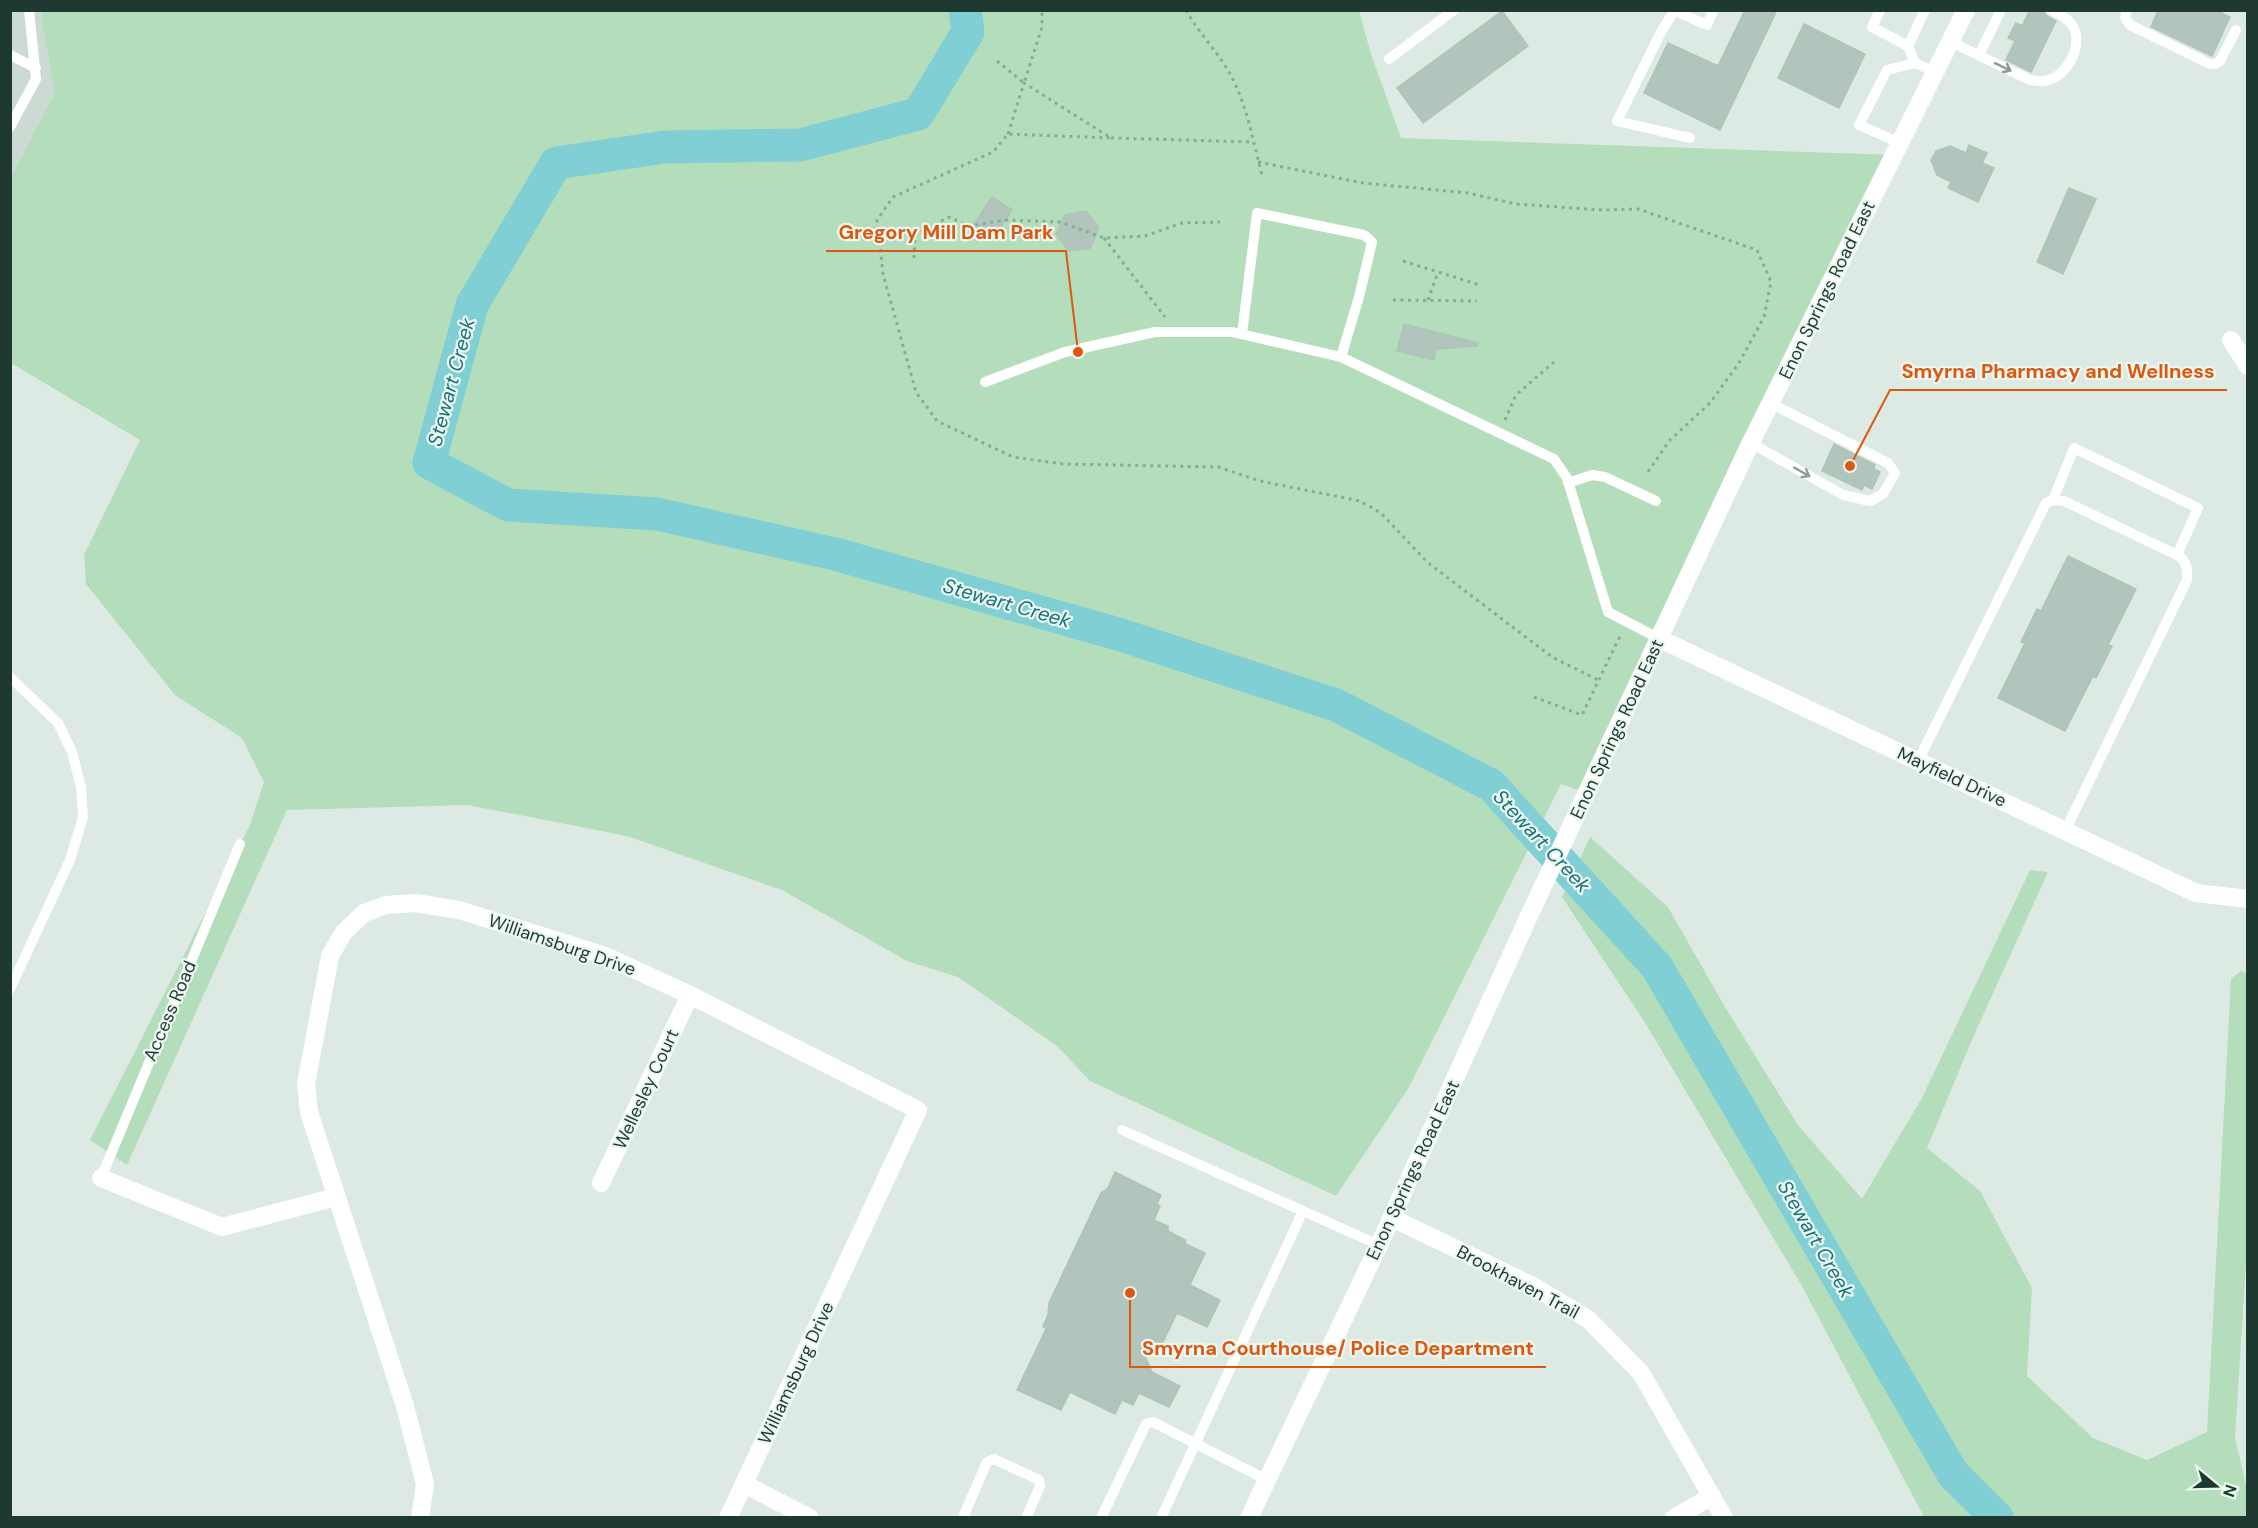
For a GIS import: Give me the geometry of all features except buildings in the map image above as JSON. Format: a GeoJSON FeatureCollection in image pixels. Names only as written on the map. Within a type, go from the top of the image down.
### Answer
{"type":"FeatureCollection","features":[{"type":"Feature","properties":{"kind":"street","name":"Enon Springs Road East"},"geometry":{"type":"LineString","coordinates":[[1249,1518],[1392,1218],[1529,916],[1770,403],[1966,10]]}},
{"type":"Feature","properties":{"kind":"street"},"geometry":{"type":"LineString","coordinates":[[2231,340],[2247,366]]}},
{"type":"Feature","properties":{"kind":"street","name":"Mayfield Drive"},"geometry":{"type":"LineString","coordinates":[[1660,639],[2196,893],[2247,899]]}},
{"type":"Feature","properties":{"kind":"street","name":"Williamsburg Drive"},"geometry":{"type":"LineString","coordinates":[[420,1518],[425,1484],[411,1428],[309,1112],[306,1084],[330,956],[344,932],[364,913],[386,905],[415,903],[459,910],[603,955],[690,994],[918,1110],[728,1518]]}},
{"type":"Feature","properties":{"kind":"street","name":"Wellesley Court"},"geometry":{"type":"LineString","coordinates":[[601,1183],[690,994]]}},
{"type":"Feature","properties":{"kind":"street"},"geometry":{"type":"LineString","coordinates":[[101,1178],[222,1227],[336,1197]]}},
{"type":"Feature","properties":{"kind":"street","name":"Brookhaven Trail"},"geometry":{"type":"LineString","coordinates":[[1392,1218],[1533,1286],[1588,1319],[1641,1373],[1724,1518]]}},
{"type":"Feature","properties":{"kind":"street"},"geometry":{"type":"LineString","coordinates":[[744,1485],[810,1518]]}},
{"type":"Feature","properties":{"kind":"street"},"geometry":{"type":"LineString","coordinates":[[1674,1518],[1712,1496]]}},
{"type":"Feature","properties":{"kind":"lane"},"geometry":{"type":"LineString","coordinates":[[10,127],[36,79],[29,10]]}},
{"type":"Feature","properties":{"kind":"lane"},"geometry":{"type":"LineString","coordinates":[[1389,59],[1454,10]]}},
{"type":"Feature","properties":{"kind":"lane"},"geometry":{"type":"LineString","coordinates":[[1690,138],[1617,121],[1662,30],[1675,11],[1707,25],[1713,10]]}},
{"type":"Feature","properties":{"kind":"lane"},"geometry":{"type":"LineString","coordinates":[[1880,10],[1872,27],[1908,46],[1916,63]]}},
{"type":"Feature","properties":{"kind":"lane"},"geometry":{"type":"LineString","coordinates":[[1908,46],[1925,10]]}},
{"type":"Feature","properties":{"kind":"lane"},"geometry":{"type":"LineString","coordinates":[[1979,55],[2001,10]]}},
{"type":"Feature","properties":{"kind":"lane"},"geometry":{"type":"LineString","coordinates":[[1951,42],[2030,80],[2044,81],[2062,73],[2075,51],[2075,30],[2066,18],[2051,10]]}},
{"type":"Feature","properties":{"kind":"lane"},"geometry":{"type":"LineString","coordinates":[[2127,10],[2125,17],[2130,25],[2210,64],[2220,61],[2236,30]]}},
{"type":"Feature","properties":{"kind":"lane"},"geometry":{"type":"LineString","coordinates":[[10,55],[36,68]]}},
{"type":"Feature","properties":{"kind":"lane"},"geometry":{"type":"LineString","coordinates":[[1900,143],[1859,125],[1887,70],[1916,63],[1935,72]]}},
{"type":"Feature","properties":{"kind":"lane"},"geometry":{"type":"LineString","coordinates":[[1242,334],[1257,213],[1364,235],[1372,242],[1341,357]]}},
{"type":"Feature","properties":{"kind":"lane"},"geometry":{"type":"LineString","coordinates":[[985,382],[1065,352],[1155,332],[1232,332],[1341,357],[1554,459],[1568,483],[1608,612],[1660,639]]}},
{"type":"Feature","properties":{"kind":"lane"},"geometry":{"type":"LineString","coordinates":[[1751,443],[1843,495],[1870,501],[1883,494],[1894,473],[1888,463],[1770,403]]}},
{"type":"Feature","properties":{"kind":"lane"},"geometry":{"type":"LineString","coordinates":[[2053,500],[2074,448],[2198,508],[2177,555]]}},
{"type":"Feature","properties":{"kind":"lane"},"geometry":{"type":"LineString","coordinates":[[1568,483],[1592,475],[1605,477],[1656,501]]}},
{"type":"Feature","properties":{"kind":"lane"},"geometry":{"type":"LineString","coordinates":[[1918,761],[2041,511],[2046,503],[2053,500],[2064,501],[2182,557],[2188,570],[2187,580],[2066,831]]}},
{"type":"Feature","properties":{"kind":"lane"},"geometry":{"type":"LineString","coordinates":[[10,677],[58,723],[72,752],[81,787],[83,817],[70,860],[10,989]]}},
{"type":"Feature","properties":{"kind":"lane","name":"Access Road"},"geometry":{"type":"LineString","coordinates":[[101,1178],[240,844]]}},
{"type":"Feature","properties":{"kind":"lane"},"geometry":{"type":"LineString","coordinates":[[1122,1130],[1379,1245]]}},
{"type":"Feature","properties":{"kind":"lane"},"geometry":{"type":"LineString","coordinates":[[1161,1518],[1303,1211]]}},
{"type":"Feature","properties":{"kind":"lane"},"geometry":{"type":"LineString","coordinates":[[1101,1518],[1146,1424],[1153,1422],[1267,1480]]}},
{"type":"Feature","properties":{"kind":"lane"},"geometry":{"type":"LineString","coordinates":[[966,1518],[964,1515],[987,1462],[994,1459],[1039,1480],[1040,1486],[1026,1518]]}},
{"type":"Feature","properties":{"kind":"path"},"geometry":{"type":"LineString","coordinates":[[1042,10],[1042,27],[1008,134],[993,152],[893,197],[877,220],[883,274],[915,392],[937,421],[1013,457],[1064,464],[1218,467],[1260,481],[1360,501],[1381,513],[1427,562],[1552,657],[1599,681]]}},
{"type":"Feature","properties":{"kind":"path"},"geometry":{"type":"LineString","coordinates":[[1186,10],[1198,31],[1224,65],[1241,98],[1262,175]]}},
{"type":"Feature","properties":{"kind":"path"},"geometry":{"type":"LineString","coordinates":[[997,61],[1024,83],[1111,138]]}},
{"type":"Feature","properties":{"kind":"path"},"geometry":{"type":"LineString","coordinates":[[1008,134],[1253,142]]}},
{"type":"Feature","properties":{"kind":"path"},"geometry":{"type":"LineString","coordinates":[[1258,162],[1363,183],[1468,193],[1516,204],[1602,210],[1638,209],[1757,250],[1771,282],[1764,317],[1739,363],[1710,403],[1669,441],[1648,472]]}},
{"type":"Feature","properties":{"kind":"path"},"geometry":{"type":"LineString","coordinates":[[914,258],[915,235],[950,217],[969,226],[1006,220],[1060,222],[1104,238],[1145,236],[1182,223],[1220,222]]}},
{"type":"Feature","properties":{"kind":"path"},"geometry":{"type":"LineString","coordinates":[[1104,238],[1177,332]]}},
{"type":"Feature","properties":{"kind":"path"},"geometry":{"type":"LineString","coordinates":[[1402,261],[1480,285]]}},
{"type":"Feature","properties":{"kind":"path"},"geometry":{"type":"LineString","coordinates":[[1428,300],[1438,272]]}},
{"type":"Feature","properties":{"kind":"path"},"geometry":{"type":"LineString","coordinates":[[1393,300],[1477,301]]}},
{"type":"Feature","properties":{"kind":"path"},"geometry":{"type":"LineString","coordinates":[[1500,433],[1516,395],[1554,362]]}},
{"type":"Feature","properties":{"kind":"path"},"geometry":{"type":"LineString","coordinates":[[1534,697],[1582,715],[1627,622]]}},
{"type":"Feature","properties":{"kind":"shaded area"},"geometry":{"type":"Polygon","coordinates":[[[11,11],[44,11],[41,18],[55,92],[11,180],[11,11]]]}},
{"type":"Feature","properties":{"kind":"green space"},"geometry":{"type":"Polygon","coordinates":[[[44,10],[1359,11],[1371,54],[1401,138],[1894,155],[1587,793],[1561,784],[1408,1089],[1336,1196],[1090,1081],[1057,1046],[958,977],[907,961],[782,890],[627,836],[468,805],[287,810],[127,1165],[90,1140],[250,825],[264,782],[242,738],[175,695],[86,584],[84,555],[140,440],[11,363],[10,180],[55,92],[41,18],[44,10]]]}},
{"type":"Feature","properties":{"kind":"green space"},"geometry":{"type":"Polygon","coordinates":[[[1590,837],[1668,907],[1725,1007],[1798,1125],[1862,1199],[1922,1098],[2030,870],[2048,872],[1971,1042],[1927,1148],[1980,1191],[2032,1288],[2027,1376],[2093,1438],[2147,1460],[2207,1432],[2231,979],[2241,971],[2247,973],[2248,1231],[2235,1438],[2247,1489],[2247,1517],[1924,1517],[1802,1286],[1644,1021],[1562,897],[1590,837]]]}},
{"type":"Feature","properties":{"kind":"waterway","name":"Stewart Creek"},"geometry":{"type":"LineString","coordinates":[[965,10],[968,32],[918,114],[800,145],[665,147],[556,163],[472,305],[429,463],[508,505],[657,514],[835,554],[1118,634],[1336,705],[1491,785],[1657,967],[1953,1474],[1997,1518]]}},
{"type":"Feature","properties":{"kind":"place","name":"Gregory Mill Dam Park"},"geometry":{"type":"Point","coordinates":[1078,352]}},
{"type":"Feature","properties":{"kind":"place","name":"Smyrna Pharmacy and Wellness"},"geometry":{"type":"Point","coordinates":[1850,466]}},
{"type":"Feature","properties":{"kind":"place","name":"Smyrna Courthouse/ Police Department"},"geometry":{"type":"Point","coordinates":[1130,1293]}}]}
